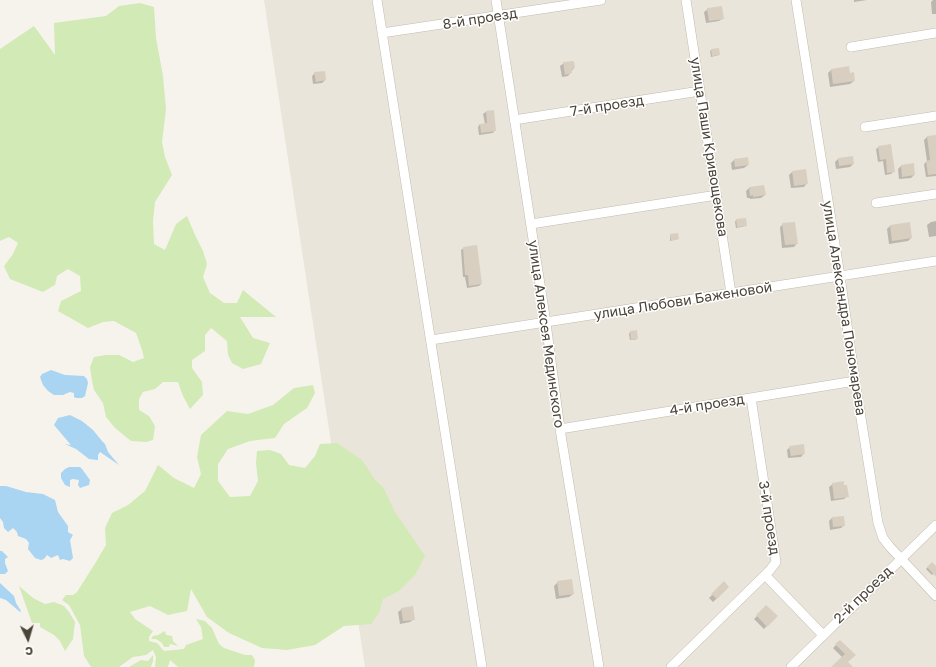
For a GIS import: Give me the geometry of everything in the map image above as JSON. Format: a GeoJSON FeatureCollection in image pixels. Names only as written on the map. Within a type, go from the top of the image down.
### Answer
{"type":"FeatureCollection","features":[{"type":"Feature","properties":{"kind":"street"},"geometry":{"type":"LineString","coordinates":[[377,0],[482,667]]}},
{"type":"Feature","properties":{"kind":"street","name":"улица Алексея Мединского"},"geometry":{"type":"LineString","coordinates":[[496,0],[546,323],[560,429],[599,667]]}},
{"type":"Feature","properties":{"kind":"street","name":"8-й проезд"},"geometry":{"type":"LineString","coordinates":[[382,33],[601,0]]}},
{"type":"Feature","properties":{"kind":"street","name":"улица Паши Кривощекова"},"geometry":{"type":"LineString","coordinates":[[686,0],[731,293]]}},
{"type":"Feature","properties":{"kind":"street","name":"улица Александра Пономарева"},"geometry":{"type":"LineString","coordinates":[[796,0],[878,522],[883,538],[936,596]]}},
{"type":"Feature","properties":{"kind":"street"},"geometry":{"type":"LineString","coordinates":[[850,47],[936,33]]}},
{"type":"Feature","properties":{"kind":"street","name":"7-й проезд"},"geometry":{"type":"LineString","coordinates":[[514,120],[700,91]]}},
{"type":"Feature","properties":{"kind":"street"},"geometry":{"type":"LineString","coordinates":[[865,127],[936,116]]}},
{"type":"Feature","properties":{"kind":"street"},"geometry":{"type":"LineString","coordinates":[[876,203],[936,194]]}},
{"type":"Feature","properties":{"kind":"street"},"geometry":{"type":"LineString","coordinates":[[531,224],[717,195]]}},
{"type":"Feature","properties":{"kind":"street","name":"улица Любови Баженовой"},"geometry":{"type":"LineString","coordinates":[[431,340],[936,261]]}},
{"type":"Feature","properties":{"kind":"street","name":"4-й проезд"},"geometry":{"type":"LineString","coordinates":[[560,429],[855,381]]}},
{"type":"Feature","properties":{"kind":"street","name":"3-й проезд"},"geometry":{"type":"LineString","coordinates":[[671,667],[765,575],[776,562],[751,398]]}},
{"type":"Feature","properties":{"kind":"street","name":"2-й проезд"},"geometry":{"type":"LineString","coordinates":[[791,667],[936,525]]}},
{"type":"Feature","properties":{"kind":"street"},"geometry":{"type":"LineString","coordinates":[[765,575],[823,635]]}},
{"type":"Feature","properties":{"kind":"shaded area"},"geometry":{"type":"Polygon","coordinates":[[[264,0],[936,0],[936,667],[365,667],[264,0]]]}},
{"type":"Feature","properties":{"kind":"green space"},"geometry":{"type":"Polygon","coordinates":[[[140,3],[154,7],[156,38],[163,76],[166,109],[162,142],[165,157],[172,175],[155,202],[153,221],[154,244],[165,250],[176,224],[187,216],[203,251],[207,264],[203,277],[210,293],[224,303],[237,303],[243,290],[276,317],[240,317],[253,338],[270,343],[261,364],[243,369],[232,363],[228,355],[227,341],[211,328],[205,335],[205,351],[192,360],[192,368],[202,382],[203,395],[190,409],[178,382],[163,382],[155,389],[143,392],[139,399],[139,410],[149,416],[155,426],[153,440],[146,442],[131,441],[115,428],[106,417],[103,403],[94,390],[90,367],[94,357],[106,355],[119,355],[133,362],[144,358],[136,333],[114,321],[103,322],[88,328],[58,311],[61,301],[81,291],[80,276],[68,269],[57,276],[55,285],[43,292],[10,279],[4,266],[13,254],[18,243],[9,237],[0,241],[0,49],[34,26],[55,55],[54,23],[106,16],[119,6],[140,3]]]}},
{"type":"Feature","properties":{"kind":"green space"},"geometry":{"type":"Polygon","coordinates":[[[313,385],[315,393],[307,408],[284,424],[275,438],[250,441],[228,449],[218,464],[218,481],[230,497],[250,496],[258,481],[256,463],[257,451],[270,450],[281,454],[289,465],[305,468],[315,456],[320,444],[337,443],[362,460],[375,480],[383,487],[395,512],[425,556],[415,575],[399,591],[383,599],[379,613],[371,624],[344,626],[315,645],[287,650],[262,648],[229,633],[207,617],[191,589],[187,611],[168,615],[150,606],[130,612],[135,619],[153,631],[149,637],[149,641],[157,643],[164,651],[184,649],[186,645],[203,639],[201,627],[196,619],[205,621],[212,628],[219,644],[224,648],[245,655],[252,655],[255,660],[254,667],[178,667],[170,660],[168,667],[155,667],[156,657],[153,650],[146,655],[133,657],[119,667],[91,667],[84,656],[80,625],[69,605],[62,600],[66,595],[73,595],[77,592],[106,545],[105,528],[112,513],[128,505],[145,491],[158,465],[174,478],[194,488],[201,474],[197,457],[201,435],[227,411],[248,414],[273,405],[294,388],[313,385]]]}},
{"type":"Feature","properties":{"kind":"green space"},"geometry":{"type":"Polygon","coordinates":[[[19,586],[33,598],[45,604],[54,602],[64,606],[69,612],[75,622],[73,639],[65,651],[60,641],[54,635],[40,627],[40,623],[32,623],[19,586]]]}},
{"type":"Feature","properties":{"kind":"green space"},"geometry":{"type":"Polygon","coordinates":[[[165,631],[166,635],[172,636],[173,641],[178,646],[170,644],[169,647],[164,647],[162,643],[156,639],[151,639],[153,636],[165,631]]]}},
{"type":"Feature","properties":{"kind":"green space"},"geometry":{"type":"Polygon","coordinates":[[[153,655],[151,667],[129,667],[141,660],[148,661],[153,655]]]}},
{"type":"Feature","properties":{"kind":"water"},"geometry":{"type":"Polygon","coordinates":[[[51,370],[65,375],[84,376],[88,383],[85,396],[82,398],[76,398],[74,397],[74,393],[70,392],[63,395],[54,395],[48,391],[43,385],[40,377],[42,374],[51,370]]]}},
{"type":"Feature","properties":{"kind":"water"},"geometry":{"type":"Polygon","coordinates":[[[70,415],[82,421],[93,430],[105,444],[108,452],[119,465],[100,452],[98,455],[98,460],[89,459],[76,449],[65,444],[71,445],[54,425],[58,418],[70,415]]]}},
{"type":"Feature","properties":{"kind":"water"},"geometry":{"type":"Polygon","coordinates":[[[69,467],[80,467],[90,480],[89,485],[80,488],[78,485],[79,480],[73,479],[70,480],[70,487],[65,485],[61,478],[61,473],[69,467]]]}},
{"type":"Feature","properties":{"kind":"water"},"geometry":{"type":"Polygon","coordinates":[[[0,486],[43,494],[55,500],[58,512],[68,526],[68,532],[73,535],[70,540],[73,558],[70,561],[63,559],[60,560],[58,555],[51,558],[47,555],[41,560],[35,558],[28,549],[29,543],[26,539],[18,536],[17,532],[13,528],[8,532],[4,528],[3,522],[0,518],[0,486]]]}},
{"type":"Feature","properties":{"kind":"water"},"geometry":{"type":"Polygon","coordinates":[[[0,551],[8,557],[5,559],[8,571],[5,574],[0,574],[0,551]]]}},
{"type":"Feature","properties":{"kind":"water"},"geometry":{"type":"Polygon","coordinates":[[[0,583],[14,596],[21,611],[20,612],[6,600],[0,598],[0,583]]]}},
{"type":"Feature","properties":{"kind":"building"},"geometry":{"type":"Polygon","coordinates":[[[722,6],[724,19],[709,21],[707,8],[722,6]]]}},
{"type":"Feature","properties":{"kind":"building"},"geometry":{"type":"Polygon","coordinates":[[[719,48],[720,55],[712,56],[711,49],[719,48]]]}},
{"type":"Feature","properties":{"kind":"building"},"geometry":{"type":"Polygon","coordinates":[[[574,61],[575,68],[572,69],[572,73],[565,75],[563,62],[574,61]]]}},
{"type":"Feature","properties":{"kind":"building"},"geometry":{"type":"Polygon","coordinates":[[[849,66],[850,73],[854,72],[855,81],[833,84],[831,69],[849,66]]]}},
{"type":"Feature","properties":{"kind":"building"},"geometry":{"type":"Polygon","coordinates":[[[325,71],[326,80],[316,82],[314,72],[325,71]]]}},
{"type":"Feature","properties":{"kind":"building"},"geometry":{"type":"Polygon","coordinates":[[[494,110],[496,131],[481,133],[480,124],[487,123],[486,111],[494,110]]]}},
{"type":"Feature","properties":{"kind":"building"},"geometry":{"type":"Polygon","coordinates":[[[936,135],[936,174],[928,175],[926,161],[930,160],[927,136],[936,135]]]}},
{"type":"Feature","properties":{"kind":"building"},"geometry":{"type":"Polygon","coordinates":[[[891,144],[895,172],[887,173],[886,159],[880,160],[878,146],[891,144]]]}},
{"type":"Feature","properties":{"kind":"building"},"geometry":{"type":"Polygon","coordinates":[[[853,156],[854,164],[839,166],[838,158],[853,156]]]}},
{"type":"Feature","properties":{"kind":"building"},"geometry":{"type":"Polygon","coordinates":[[[748,157],[749,165],[735,167],[734,159],[748,157]]]}},
{"type":"Feature","properties":{"kind":"building"},"geometry":{"type":"Polygon","coordinates":[[[914,163],[915,175],[902,177],[901,165],[914,163]]]}},
{"type":"Feature","properties":{"kind":"building"},"geometry":{"type":"Polygon","coordinates":[[[806,169],[808,184],[794,186],[792,171],[806,169]]]}},
{"type":"Feature","properties":{"kind":"building"},"geometry":{"type":"Polygon","coordinates":[[[764,185],[766,195],[750,196],[749,187],[764,185]]]}},
{"type":"Feature","properties":{"kind":"building"},"geometry":{"type":"Polygon","coordinates":[[[746,218],[747,226],[737,227],[736,219],[746,218]]]}},
{"type":"Feature","properties":{"kind":"building"},"geometry":{"type":"Polygon","coordinates":[[[795,222],[798,244],[785,245],[782,223],[795,222]]]}},
{"type":"Feature","properties":{"kind":"building"},"geometry":{"type":"Polygon","coordinates":[[[910,222],[912,238],[892,241],[890,225],[910,222]]]}},
{"type":"Feature","properties":{"kind":"building"},"geometry":{"type":"Polygon","coordinates":[[[678,233],[679,239],[671,241],[670,234],[678,233]]]}},
{"type":"Feature","properties":{"kind":"building"},"geometry":{"type":"Polygon","coordinates":[[[477,245],[482,284],[469,286],[468,275],[465,275],[463,247],[477,245]]]}},
{"type":"Feature","properties":{"kind":"building"},"geometry":{"type":"Polygon","coordinates":[[[637,330],[638,339],[631,340],[630,331],[637,330]]]}},
{"type":"Feature","properties":{"kind":"building"},"geometry":{"type":"Polygon","coordinates":[[[804,444],[805,454],[791,456],[789,446],[804,444]]]}},
{"type":"Feature","properties":{"kind":"building"},"geometry":{"type":"Polygon","coordinates":[[[844,481],[844,485],[847,485],[849,497],[834,499],[832,483],[844,481]]]}},
{"type":"Feature","properties":{"kind":"building"},"geometry":{"type":"Polygon","coordinates":[[[844,516],[845,526],[833,527],[832,517],[844,516]]]}},
{"type":"Feature","properties":{"kind":"building"},"geometry":{"type":"Polygon","coordinates":[[[932,562],[936,566],[936,577],[927,567],[932,562]]]}},
{"type":"Feature","properties":{"kind":"building"},"geometry":{"type":"Polygon","coordinates":[[[572,579],[574,594],[559,596],[557,581],[572,579]]]}},
{"type":"Feature","properties":{"kind":"building"},"geometry":{"type":"Polygon","coordinates":[[[724,581],[729,587],[717,599],[711,594],[724,581]]]}},
{"type":"Feature","properties":{"kind":"building"},"geometry":{"type":"Polygon","coordinates":[[[766,605],[778,616],[767,627],[756,615],[766,605]]]}},
{"type":"Feature","properties":{"kind":"building"},"geometry":{"type":"Polygon","coordinates":[[[413,606],[415,620],[403,621],[401,608],[413,606]]]}},
{"type":"Feature","properties":{"kind":"building"},"geometry":{"type":"Polygon","coordinates":[[[840,640],[856,655],[848,662],[853,667],[831,667],[845,654],[835,644],[840,640]]]}}]}
